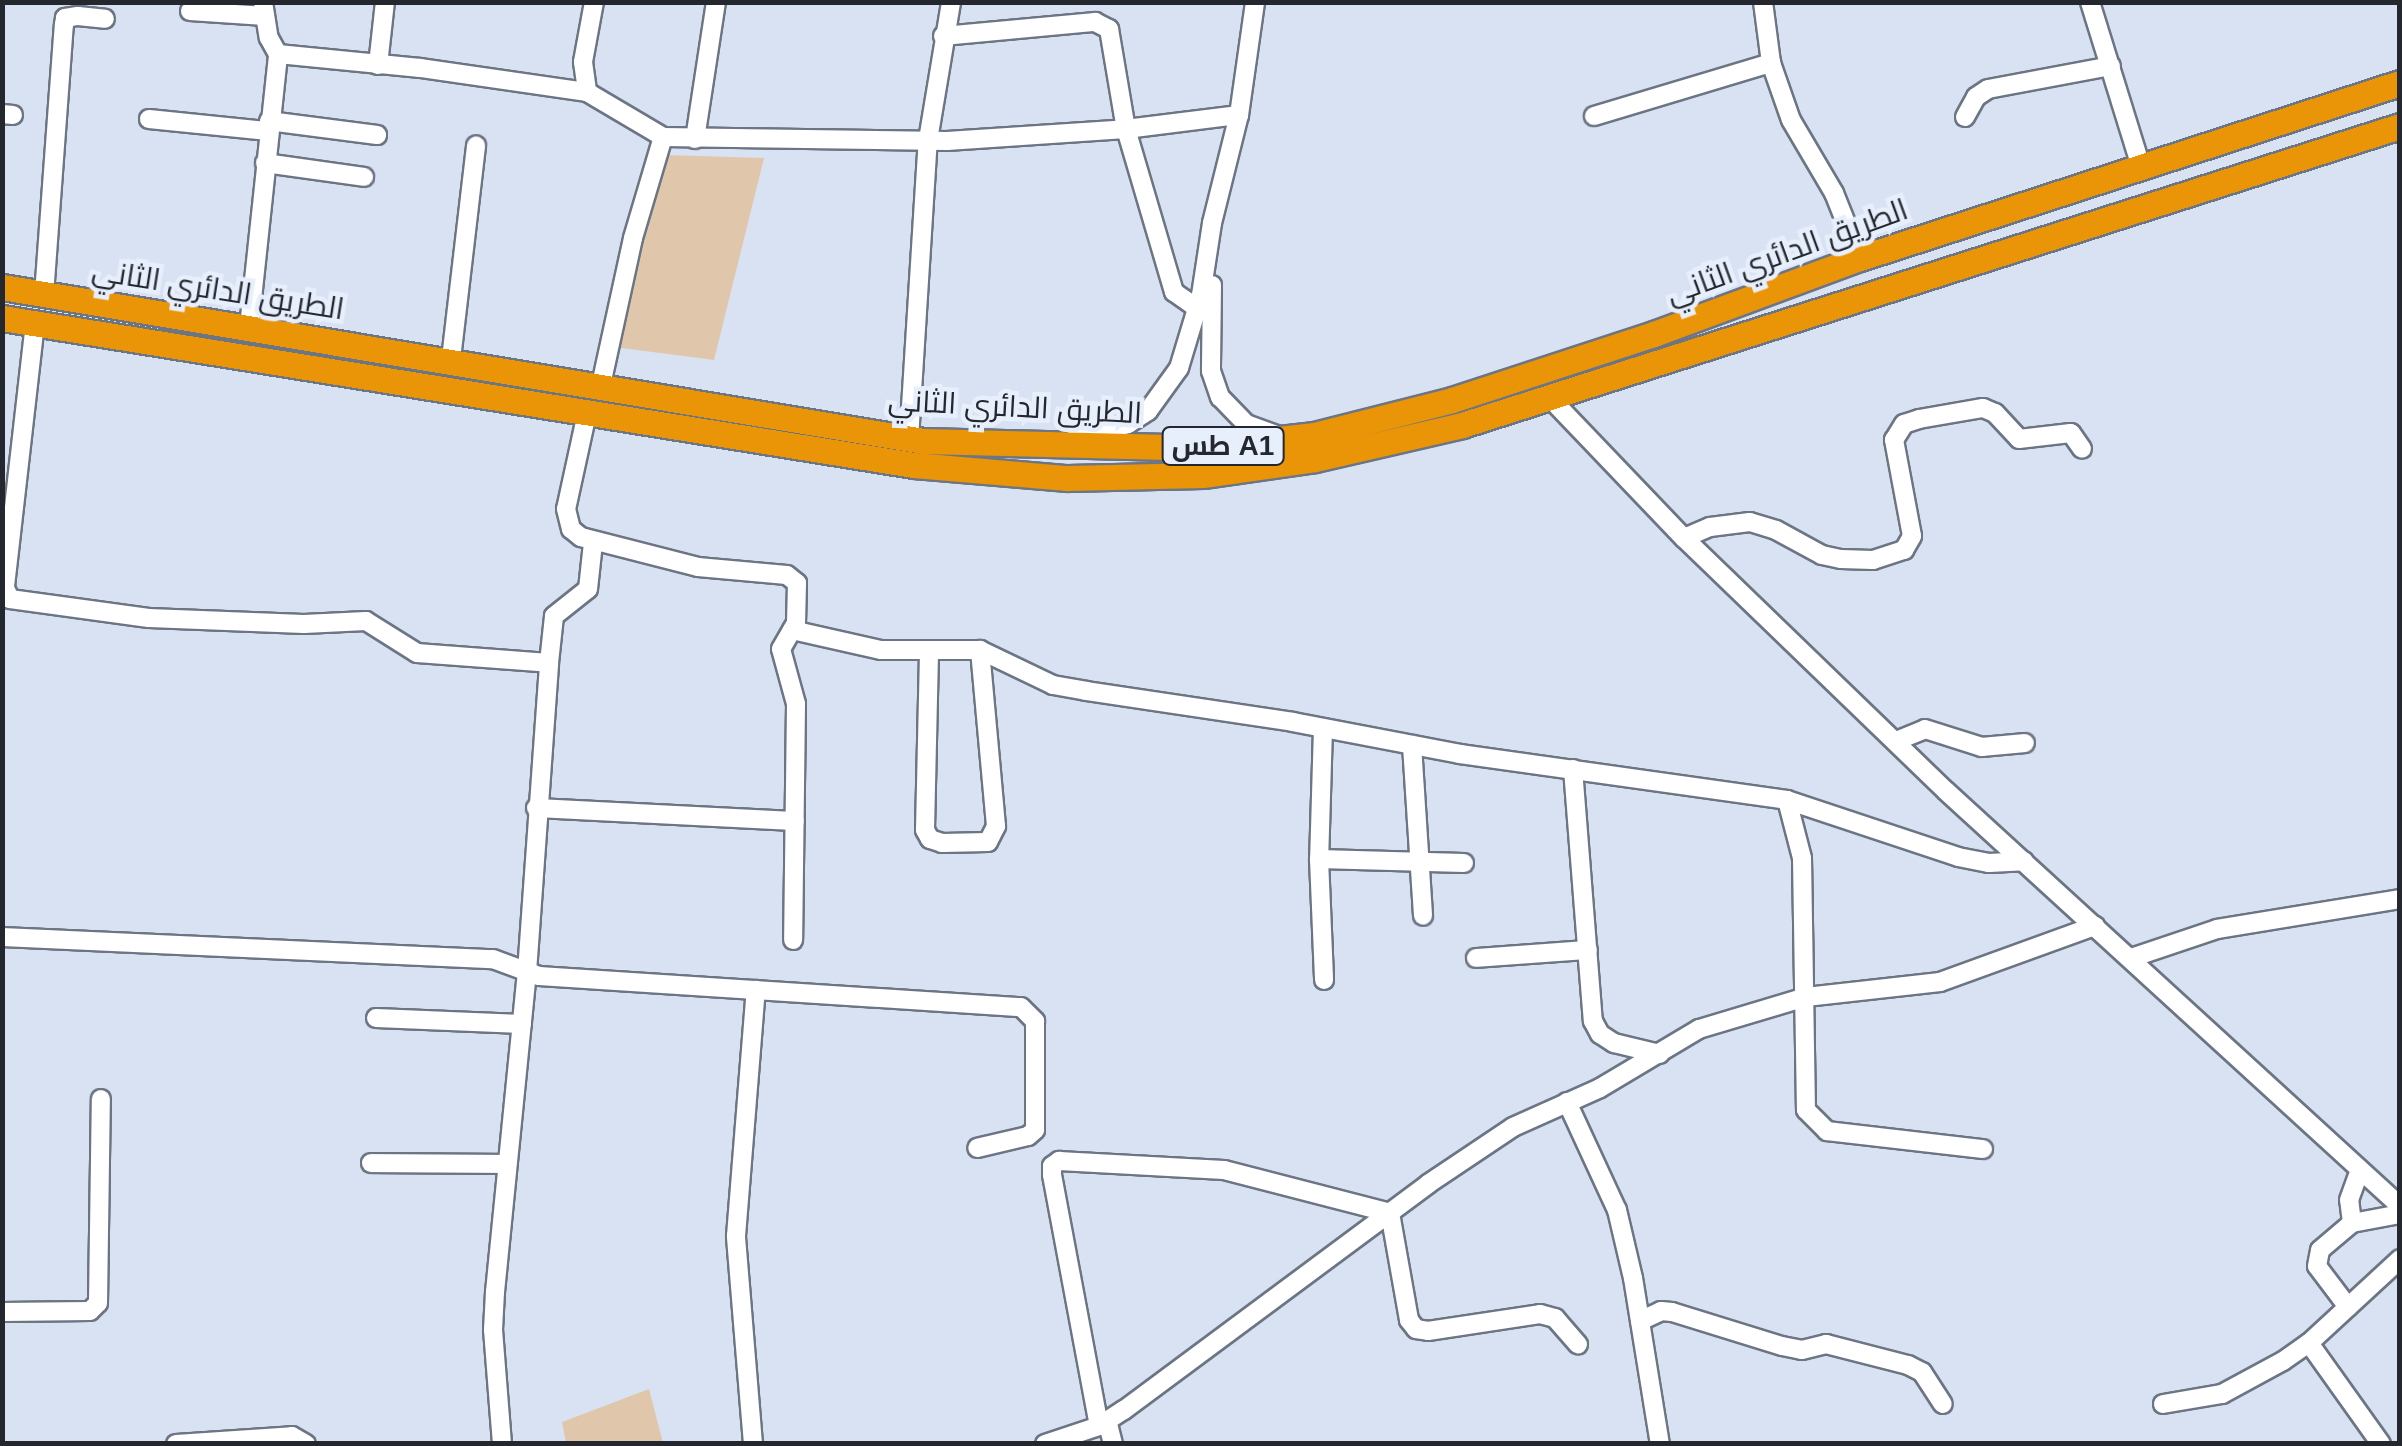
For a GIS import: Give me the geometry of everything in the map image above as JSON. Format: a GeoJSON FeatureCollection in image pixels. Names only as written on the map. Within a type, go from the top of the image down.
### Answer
{"type":"FeatureCollection","features":[{"type":"Feature","properties":{"kind":"highway","name":"الطريق الدائري الثاني"},"geometry":{"type":"LineString","coordinates":[[2,288],[909,439],[1200,448],[1287,438],[1378,420],[1506,384],[1860,258],[2400,82]]}},
{"type":"Feature","properties":{"kind":"highway"},"geometry":{"type":"LineString","coordinates":[[2400,91],[2352,108],[2336,118],[2336,129],[2348,132],[2400,126]]}},
{"type":"Feature","properties":{"kind":"highway","name":"الطريق الدائري الثاني"},"geometry":{"type":"LineString","coordinates":[[2,318],[914,465],[1008,474],[1124,478],[1223,473],[1315,459],[1462,425],[2400,126]]}},
{"type":"Feature","properties":{"kind":"highway"},"geometry":{"type":"LineString","coordinates":[[2141,166],[2198,163],[2204,177],[2168,199]]}},
{"type":"Feature","properties":{"kind":"street"},"geometry":{"type":"LineString","coordinates":[[378,65],[385,2]]}},
{"type":"Feature","properties":{"kind":"street"},"geometry":{"type":"LineString","coordinates":[[587,92],[583,62],[594,2]]}},
{"type":"Feature","properties":{"kind":"street"},"geometry":{"type":"LineString","coordinates":[[695,139],[716,2]]}},
{"type":"Feature","properties":{"kind":"street"},"geometry":{"type":"LineString","coordinates":[[909,439],[928,140],[951,2]]}},
{"type":"Feature","properties":{"kind":"street"},"geometry":{"type":"LineString","coordinates":[[1034,444],[1128,424],[1148,411],[1179,368],[1198,309],[1239,115],[1255,2]]}},
{"type":"Feature","properties":{"kind":"street"},"geometry":{"type":"LineString","coordinates":[[1266,2],[1216,246],[1211,371],[1220,397],[1246,424],[1287,438]]}},
{"type":"Feature","properties":{"kind":"street"},"geometry":{"type":"LineString","coordinates":[[1763,2],[1771,63],[1790,120],[1834,193],[1860,258]]}},
{"type":"Feature","properties":{"kind":"street"},"geometry":{"type":"LineString","coordinates":[[2090,2],[2141,166]]}},
{"type":"Feature","properties":{"kind":"street"},"geometry":{"type":"LineString","coordinates":[[190,11],[264,9],[278,54],[248,328]]}},
{"type":"Feature","properties":{"kind":"street"},"geometry":{"type":"LineString","coordinates":[[44,295],[64,24],[66,18],[78,16],[105,19]]}},
{"type":"Feature","properties":{"kind":"street"},"geometry":{"type":"LineString","coordinates":[[944,36],[1103,23],[1112,38],[1126,129],[1174,292],[1198,309]]}},
{"type":"Feature","properties":{"kind":"street"},"geometry":{"type":"LineString","coordinates":[[278,54],[587,92],[662,137],[928,140],[1126,129],[1239,115]]}},
{"type":"Feature","properties":{"kind":"street"},"geometry":{"type":"LineString","coordinates":[[1594,116],[1771,63]]}},
{"type":"Feature","properties":{"kind":"street"},"geometry":{"type":"LineString","coordinates":[[1965,117],[1976,97],[1988,89],[2111,66]]}},
{"type":"Feature","properties":{"kind":"street"},"geometry":{"type":"LineString","coordinates":[[149,119],[378,134]]}},
{"type":"Feature","properties":{"kind":"street"},"geometry":{"type":"LineString","coordinates":[[601,385],[633,238],[662,137]]}},
{"type":"Feature","properties":{"kind":"street"},"geometry":{"type":"LineString","coordinates":[[451,360],[476,145]]}},
{"type":"Feature","properties":{"kind":"street"},"geometry":{"type":"LineString","coordinates":[[266,163],[364,177]]}},
{"type":"Feature","properties":{"kind":"street"},"geometry":{"type":"LineString","coordinates":[[34,324],[5,588],[10,599],[148,618],[304,624],[366,621],[417,653],[549,663]]}},
{"type":"Feature","properties":{"kind":"street"},"geometry":{"type":"LineString","coordinates":[[1550,398],[1684,538],[1896,741],[2400,1206]]}},
{"type":"Feature","properties":{"kind":"street"},"geometry":{"type":"LineString","coordinates":[[1684,538],[1710,526],[1750,522],[1776,530],[1822,555],[1841,559],[1873,560],[1904,550],[1912,536],[1894,440],[1904,424],[1919,418],[1983,408],[1995,412],[2019,439],[2072,433],[2082,449]]}},
{"type":"Feature","properties":{"kind":"street"},"geometry":{"type":"LineString","coordinates":[[587,414],[566,509],[571,529],[593,543],[698,567],[787,575],[796,584],[792,630],[781,649],[796,704],[793,940]]}},
{"type":"Feature","properties":{"kind":"street"},"geometry":{"type":"LineString","coordinates":[[502,1444],[492,1330],[505,1164],[527,972],[549,663],[556,611],[583,596],[592,580],[593,543]]}},
{"type":"Feature","properties":{"kind":"street"},"geometry":{"type":"LineString","coordinates":[[792,630],[880,650],[980,650],[1054,686],[1412,745],[1786,800],[1958,858],[1989,864],[2024,861]]}},
{"type":"Feature","properties":{"kind":"street"},"geometry":{"type":"LineString","coordinates":[[930,653],[925,830],[930,839],[942,843],[988,842],[996,826],[980,650]]}},
{"type":"Feature","properties":{"kind":"street"},"geometry":{"type":"LineString","coordinates":[[1323,728],[1319,860],[1324,980]]}},
{"type":"Feature","properties":{"kind":"street"},"geometry":{"type":"LineString","coordinates":[[1896,741],[1934,729],[1982,748],[2025,744]]}},
{"type":"Feature","properties":{"kind":"street"},"geometry":{"type":"LineString","coordinates":[[1412,745],[1423,916]]}},
{"type":"Feature","properties":{"kind":"street"},"geometry":{"type":"LineString","coordinates":[[1573,770],[1594,1021],[1600,1034],[1614,1043],[1660,1054]]}},
{"type":"Feature","properties":{"kind":"street"},"geometry":{"type":"LineString","coordinates":[[1786,800],[1802,858],[1806,1110],[1827,1131],[1983,1149]]}},
{"type":"Feature","properties":{"kind":"street"},"geometry":{"type":"LineString","coordinates":[[536,808],[795,821]]}},
{"type":"Feature","properties":{"kind":"street"},"geometry":{"type":"LineString","coordinates":[[1319,860],[1464,864]]}},
{"type":"Feature","properties":{"kind":"street"},"geometry":{"type":"LineString","coordinates":[[2131,958],[2218,929],[2400,900]]}},
{"type":"Feature","properties":{"kind":"street"},"geometry":{"type":"LineString","coordinates":[[1045,1444],[1103,1423],[1513,1127],[1700,1030],[1806,997],[1940,982],[2094,926]]}},
{"type":"Feature","properties":{"kind":"street"},"geometry":{"type":"LineString","coordinates":[[2,937],[492,959],[527,972],[1010,1004],[1030,1013],[1035,1021],[1035,1130],[1028,1136],[976,1148]]}},
{"type":"Feature","properties":{"kind":"street"},"geometry":{"type":"LineString","coordinates":[[1476,958],[1588,950]]}},
{"type":"Feature","properties":{"kind":"street"},"geometry":{"type":"LineString","coordinates":[[753,1444],[736,1236],[756,990]]}},
{"type":"Feature","properties":{"kind":"street"},"geometry":{"type":"LineString","coordinates":[[376,1018],[522,1024]]}},
{"type":"Feature","properties":{"kind":"street"},"geometry":{"type":"LineString","coordinates":[[2,1312],[90,1311],[98,1303],[101,1099]]}},
{"type":"Feature","properties":{"kind":"street"},"geometry":{"type":"LineString","coordinates":[[1567,1102],[1617,1210],[1660,1444]]}},
{"type":"Feature","properties":{"kind":"street"},"geometry":{"type":"LineString","coordinates":[[1113,1444],[1103,1423],[1052,1175],[1052,1166],[1059,1160],[1224,1170],[1390,1214]]}},
{"type":"Feature","properties":{"kind":"street"},"geometry":{"type":"LineString","coordinates":[[371,1164],[505,1164]]}},
{"type":"Feature","properties":{"kind":"street"},"geometry":{"type":"LineString","coordinates":[[2352,1223],[2349,1200],[2360,1170]]}},
{"type":"Feature","properties":{"kind":"street"},"geometry":{"type":"LineString","coordinates":[[1390,1214],[1409,1320],[1416,1329],[1428,1331],[1540,1314],[1555,1318],[1578,1344]]}},
{"type":"Feature","properties":{"kind":"street"},"geometry":{"type":"LineString","coordinates":[[2348,1307],[2317,1266],[2316,1258],[2352,1223],[2400,1214]]}},
{"type":"Feature","properties":{"kind":"street"},"geometry":{"type":"LineString","coordinates":[[2163,1404],[2222,1394],[2309,1343],[2400,1259]]}},
{"type":"Feature","properties":{"kind":"street"},"geometry":{"type":"LineString","coordinates":[[1640,1321],[1662,1311],[1672,1312],[1782,1346],[1802,1350],[1826,1344],[1908,1365],[1922,1372],[1943,1404]]}},
{"type":"Feature","properties":{"kind":"street"},"geometry":{"type":"LineString","coordinates":[[2309,1343],[2381,1444]]}},
{"type":"Feature","properties":{"kind":"street"},"geometry":{"type":"LineString","coordinates":[[176,1444],[292,1436],[306,1444]]}},
{"type":"Feature","properties":{"kind":"shaded area"},"geometry":{"type":"Polygon","coordinates":[[[665,155],[764,158],[714,360],[614,347],[658,160],[665,155]]]}},
{"type":"Feature","properties":{"kind":"shaded area"},"geometry":{"type":"Polygon","coordinates":[[[649,1389],[663,1443],[566,1443],[562,1422],[649,1389]]]}}]}
